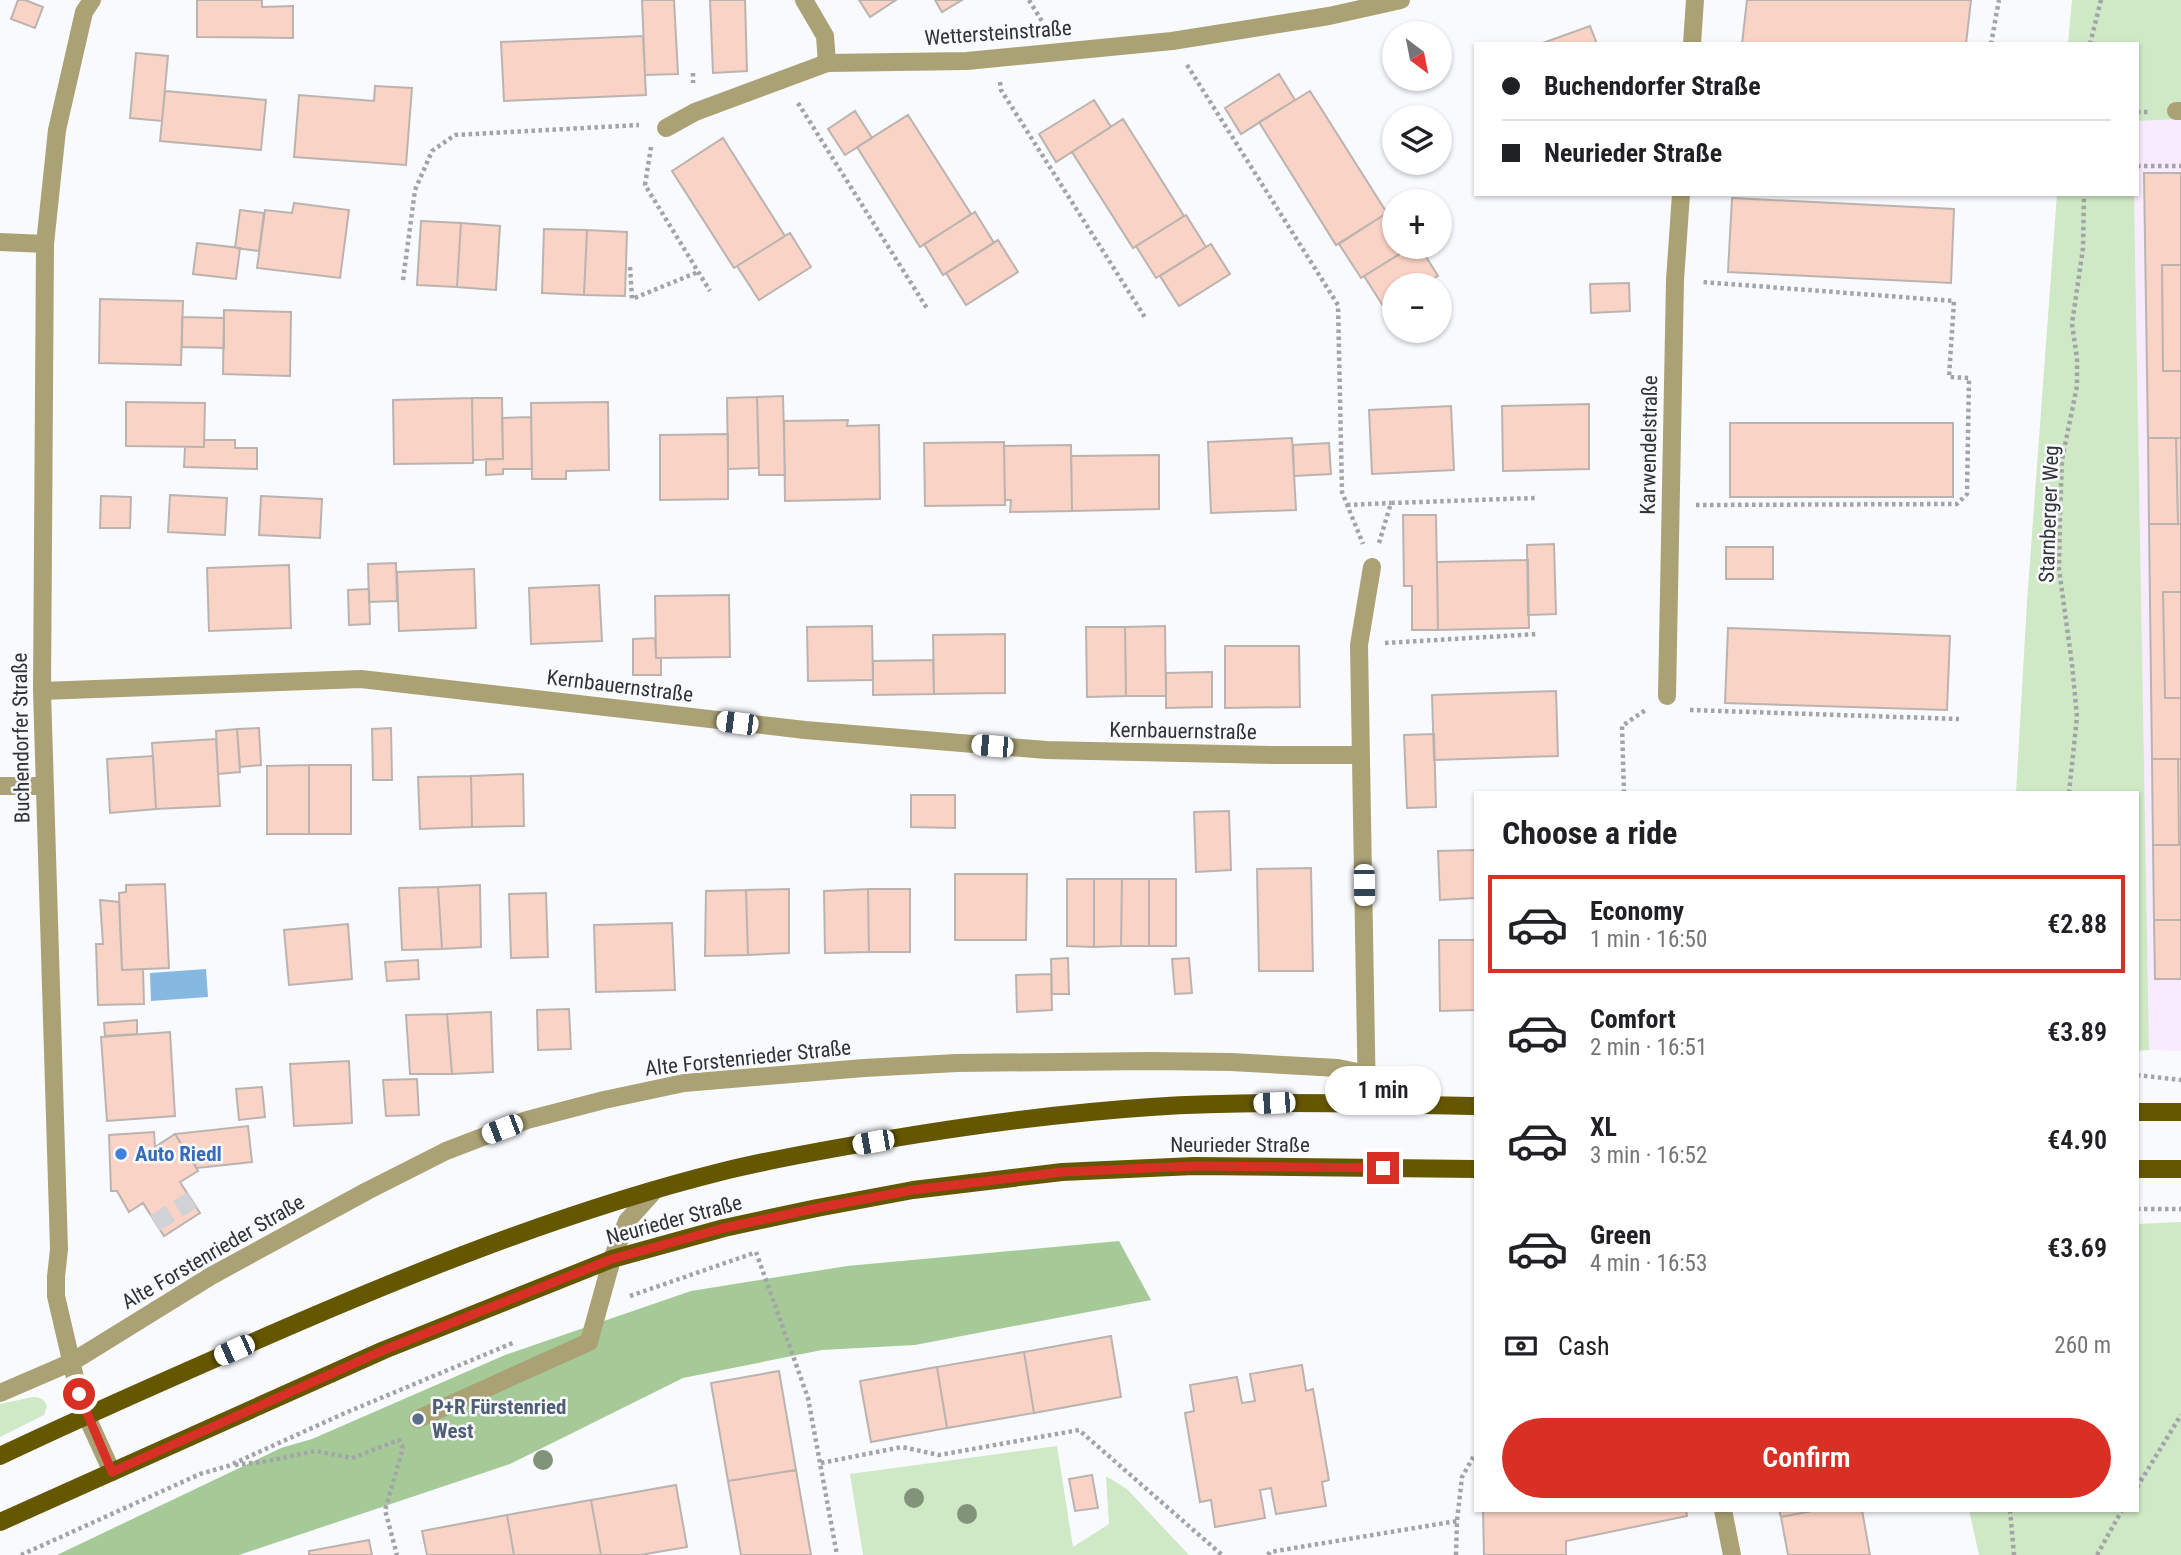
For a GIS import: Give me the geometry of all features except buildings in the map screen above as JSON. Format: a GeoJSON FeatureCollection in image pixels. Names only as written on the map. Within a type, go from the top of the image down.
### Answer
{"type":"FeatureCollection","features":[{"type":"Feature","properties":{"kind":"main road","name":"Neurieder Straße"},"geometry":{"type":"LineString","coordinates":[[0,1456],[86,1415],[356,1297],[544,1224],[655,1189],[799,1154],[972,1125],[1153,1107],[1274,1103],[1474,1105]]}},
{"type":"Feature","properties":{"kind":"main road"},"geometry":{"type":"LineString","coordinates":[[2139,1112],[2181,1112]]}},
{"type":"Feature","properties":{"kind":"main road","name":"Neurieder Straße"},"geometry":{"type":"LineString","coordinates":[[0,1522],[384,1350],[612,1259],[724,1228],[913,1190],[1062,1172],[1194,1166],[1474,1169]]}},
{"type":"Feature","properties":{"kind":"main road"},"geometry":{"type":"LineString","coordinates":[[2139,1169],[2181,1169]]}},
{"type":"Feature","properties":{"kind":"street","name":"Buchendorfer Straße"},"geometry":{"type":"LineString","coordinates":[[92,0],[84,12],[57,130],[45,244],[42,691],[59,1249],[56,1296],[79,1394],[112,1472]]}},
{"type":"Feature","properties":{"kind":"street"},"geometry":{"type":"LineString","coordinates":[[804,0],[825,36],[827,63]]}},
{"type":"Feature","properties":{"kind":"street","name":"Wettersteinstraße"},"geometry":{"type":"LineString","coordinates":[[666,128],[695,112],[827,63],[967,61],[1172,41],[1329,16],[1401,0]]}},
{"type":"Feature","properties":{"kind":"street"},"geometry":{"type":"LineString","coordinates":[[1692,42],[1695,0]]}},
{"type":"Feature","properties":{"kind":"street","name":"Karwendelstraße"},"geometry":{"type":"LineString","coordinates":[[1667,696],[1675,280],[1681,196]]}},
{"type":"Feature","properties":{"kind":"street"},"geometry":{"type":"LineString","coordinates":[[0,242],[45,244]]}},
{"type":"Feature","properties":{"kind":"street"},"geometry":{"type":"LineString","coordinates":[[1367,1104],[1359,645],[1372,567]]}},
{"type":"Feature","properties":{"kind":"street","name":"Kernbauernstraße"},"geometry":{"type":"LineString","coordinates":[[42,691],[361,679],[805,730],[1045,750],[1361,755]]}},
{"type":"Feature","properties":{"kind":"street"},"geometry":{"type":"LineString","coordinates":[[0,786],[44,786]]}},
{"type":"Feature","properties":{"kind":"street","name":"Alte Forstenrieder Straße"},"geometry":{"type":"LineString","coordinates":[[0,1393],[72,1362],[211,1276],[446,1151],[527,1119],[604,1100],[684,1083],[957,1063],[1231,1062],[1338,1068],[1367,1074]]}},
{"type":"Feature","properties":{"kind":"street"},"geometry":{"type":"LineString","coordinates":[[418,1419],[589,1342],[612,1259],[627,1221],[655,1189]]}},
{"type":"Feature","properties":{"kind":"street"},"geometry":{"type":"LineString","coordinates":[[1723,1512],[1732,1555]]}},
{"type":"Feature","properties":{"kind":"path"},"geometry":{"type":"LineString","coordinates":[[1991,42],[1998,0]]}},
{"type":"Feature","properties":{"kind":"path"},"geometry":{"type":"LineString","coordinates":[[2090,42],[2101,0]]}},
{"type":"Feature","properties":{"kind":"path"},"geometry":{"type":"LineString","coordinates":[[1172,41],[1338,305],[1342,492],[1372,567]]}},
{"type":"Feature","properties":{"kind":"path"},"geometry":{"type":"LineString","coordinates":[[998,58],[1000,90],[1146,319]]}},
{"type":"Feature","properties":{"kind":"path"},"geometry":{"type":"LineString","coordinates":[[783,79],[928,310]]}},
{"type":"Feature","properties":{"kind":"path"},"geometry":{"type":"LineString","coordinates":[[403,280],[415,190],[432,151],[455,135],[648,125],[666,128],[651,147],[645,186],[710,291]]}},
{"type":"Feature","properties":{"kind":"path"},"geometry":{"type":"LineString","coordinates":[[2139,166],[2181,166]]}},
{"type":"Feature","properties":{"kind":"path","name":"Starnberger Weg"},"geometry":{"type":"LineString","coordinates":[[2069,791],[2077,717],[2059,569],[2060,528],[2063,460],[2077,386],[2077,358],[2072,324],[2083,248],[2084,196]]}},
{"type":"Feature","properties":{"kind":"path"},"geometry":{"type":"LineString","coordinates":[[630,267],[632,299],[698,272]]}},
{"type":"Feature","properties":{"kind":"path"},"geometry":{"type":"LineString","coordinates":[[1671,505],[1958,504],[1967,494],[1969,378],[1949,377],[1954,301],[1675,280]]}},
{"type":"Feature","properties":{"kind":"path"},"geometry":{"type":"LineString","coordinates":[[1347,505],[1535,498]]}},
{"type":"Feature","properties":{"kind":"path"},"geometry":{"type":"LineString","coordinates":[[1372,567],[1391,503]]}},
{"type":"Feature","properties":{"kind":"path"},"geometry":{"type":"LineString","coordinates":[[1359,645],[1538,634]]}},
{"type":"Feature","properties":{"kind":"path"},"geometry":{"type":"LineString","coordinates":[[1624,791],[1622,726],[1667,696],[1687,709],[1959,719]]}},
{"type":"Feature","properties":{"kind":"path"},"geometry":{"type":"LineString","coordinates":[[2139,1075],[2181,1080]]}},
{"type":"Feature","properties":{"kind":"path"},"geometry":{"type":"LineString","coordinates":[[2139,1209],[2181,1209]]}},
{"type":"Feature","properties":{"kind":"path"},"geometry":{"type":"LineString","coordinates":[[600,1306],[769,1249]]}},
{"type":"Feature","properties":{"kind":"path"},"geometry":{"type":"LineString","coordinates":[[756,1252],[808,1398],[837,1555]]}},
{"type":"Feature","properties":{"kind":"path"},"geometry":{"type":"LineString","coordinates":[[21,1555],[200,1474],[228,1466],[523,1338]]}},
{"type":"Feature","properties":{"kind":"path"},"geometry":{"type":"LineString","coordinates":[[2139,1484],[2181,1415]]}},
{"type":"Feature","properties":{"kind":"path"},"geometry":{"type":"LineString","coordinates":[[821,1463],[902,1447],[939,1455],[1079,1430],[1222,1555]]}},
{"type":"Feature","properties":{"kind":"path"},"geometry":{"type":"LineString","coordinates":[[228,1466],[315,1451],[352,1458],[399,1440],[402,1447],[385,1510],[397,1555]]}},
{"type":"Feature","properties":{"kind":"path"},"geometry":{"type":"LineString","coordinates":[[1456,1555],[1462,1477],[1474,1456]]}},
{"type":"Feature","properties":{"kind":"path"},"geometry":{"type":"LineString","coordinates":[[2010,1512],[2014,1555]]}},
{"type":"Feature","properties":{"kind":"path"},"geometry":{"type":"LineString","coordinates":[[2097,1555],[2121,1512]]}},
{"type":"Feature","properties":{"kind":"path"},"geometry":{"type":"LineString","coordinates":[[1268,1555],[1270,1552],[1457,1521]]}},
{"type":"Feature","properties":{"kind":"shaded area"},"geometry":{"type":"Polygon","coordinates":[[[2181,119],[2181,1051],[2149,1050],[2134,196],[2139,196],[2139,121],[2181,119]]]}},
{"type":"Feature","properties":{"kind":"green space"},"geometry":{"type":"Polygon","coordinates":[[[2072,0],[2181,0],[2181,119],[2139,121],[2139,42],[2068,42],[2072,0]]]}},
{"type":"Feature","properties":{"kind":"green space"},"geometry":{"type":"Polygon","coordinates":[[[2057,196],[2134,196],[2149,1050],[2139,1051],[2139,791],[2016,791],[2057,196]]]}},
{"type":"Feature","properties":{"kind":"green space"},"geometry":{"type":"Polygon","coordinates":[[[2181,1222],[2181,1555],[1979,1555],[1969,1512],[2139,1512],[2139,1224],[2181,1222]]]}},
{"type":"Feature","properties":{"kind":"green space"},"geometry":{"type":"Polygon","coordinates":[[[1119,1241],[1151,1300],[915,1345],[822,1350],[683,1378],[510,1464],[239,1555],[57,1555],[281,1448],[312,1439],[505,1355],[691,1291],[847,1266],[1119,1241]]]}},
{"type":"Feature","properties":{"kind":"green space"},"geometry":{"type":"Polygon","coordinates":[[[33,1397],[42,1399],[46,1404],[44,1415],[0,1437],[0,1404],[33,1397]]]}},
{"type":"Feature","properties":{"kind":"green space"},"geometry":{"type":"Polygon","coordinates":[[[1057,1446],[1073,1547],[1109,1524],[1106,1476],[1127,1489],[1189,1555],[863,1555],[850,1474],[1057,1446]]]}},
{"type":"Feature","properties":{"kind":"water"},"geometry":{"type":"Polygon","coordinates":[[[206,969],[208,997],[151,1001],[150,973],[206,969]]]}},
{"type":"Feature","properties":{"kind":"tunnel"},"geometry":{"type":"LineString","coordinates":[[155,1223],[192,1200]]}},
{"type":"Feature","properties":{"kind":"place","name":"Auto Riedl"},"geometry":{"type":"Point","coordinates":[121,1154]}},
{"type":"Feature","properties":{"kind":"place","name":"P+R Fürstenried West"},"geometry":{"type":"Point","coordinates":[418,1419]}},
{"type":"Feature","properties":{"kind":"route"},"geometry":{"type":"LineString","coordinates":[[79,1394],[112,1472],[384,1350],[612,1259],[724,1228],[913,1190],[1062,1172],[1194,1166],[1383,1168]]}}]}
